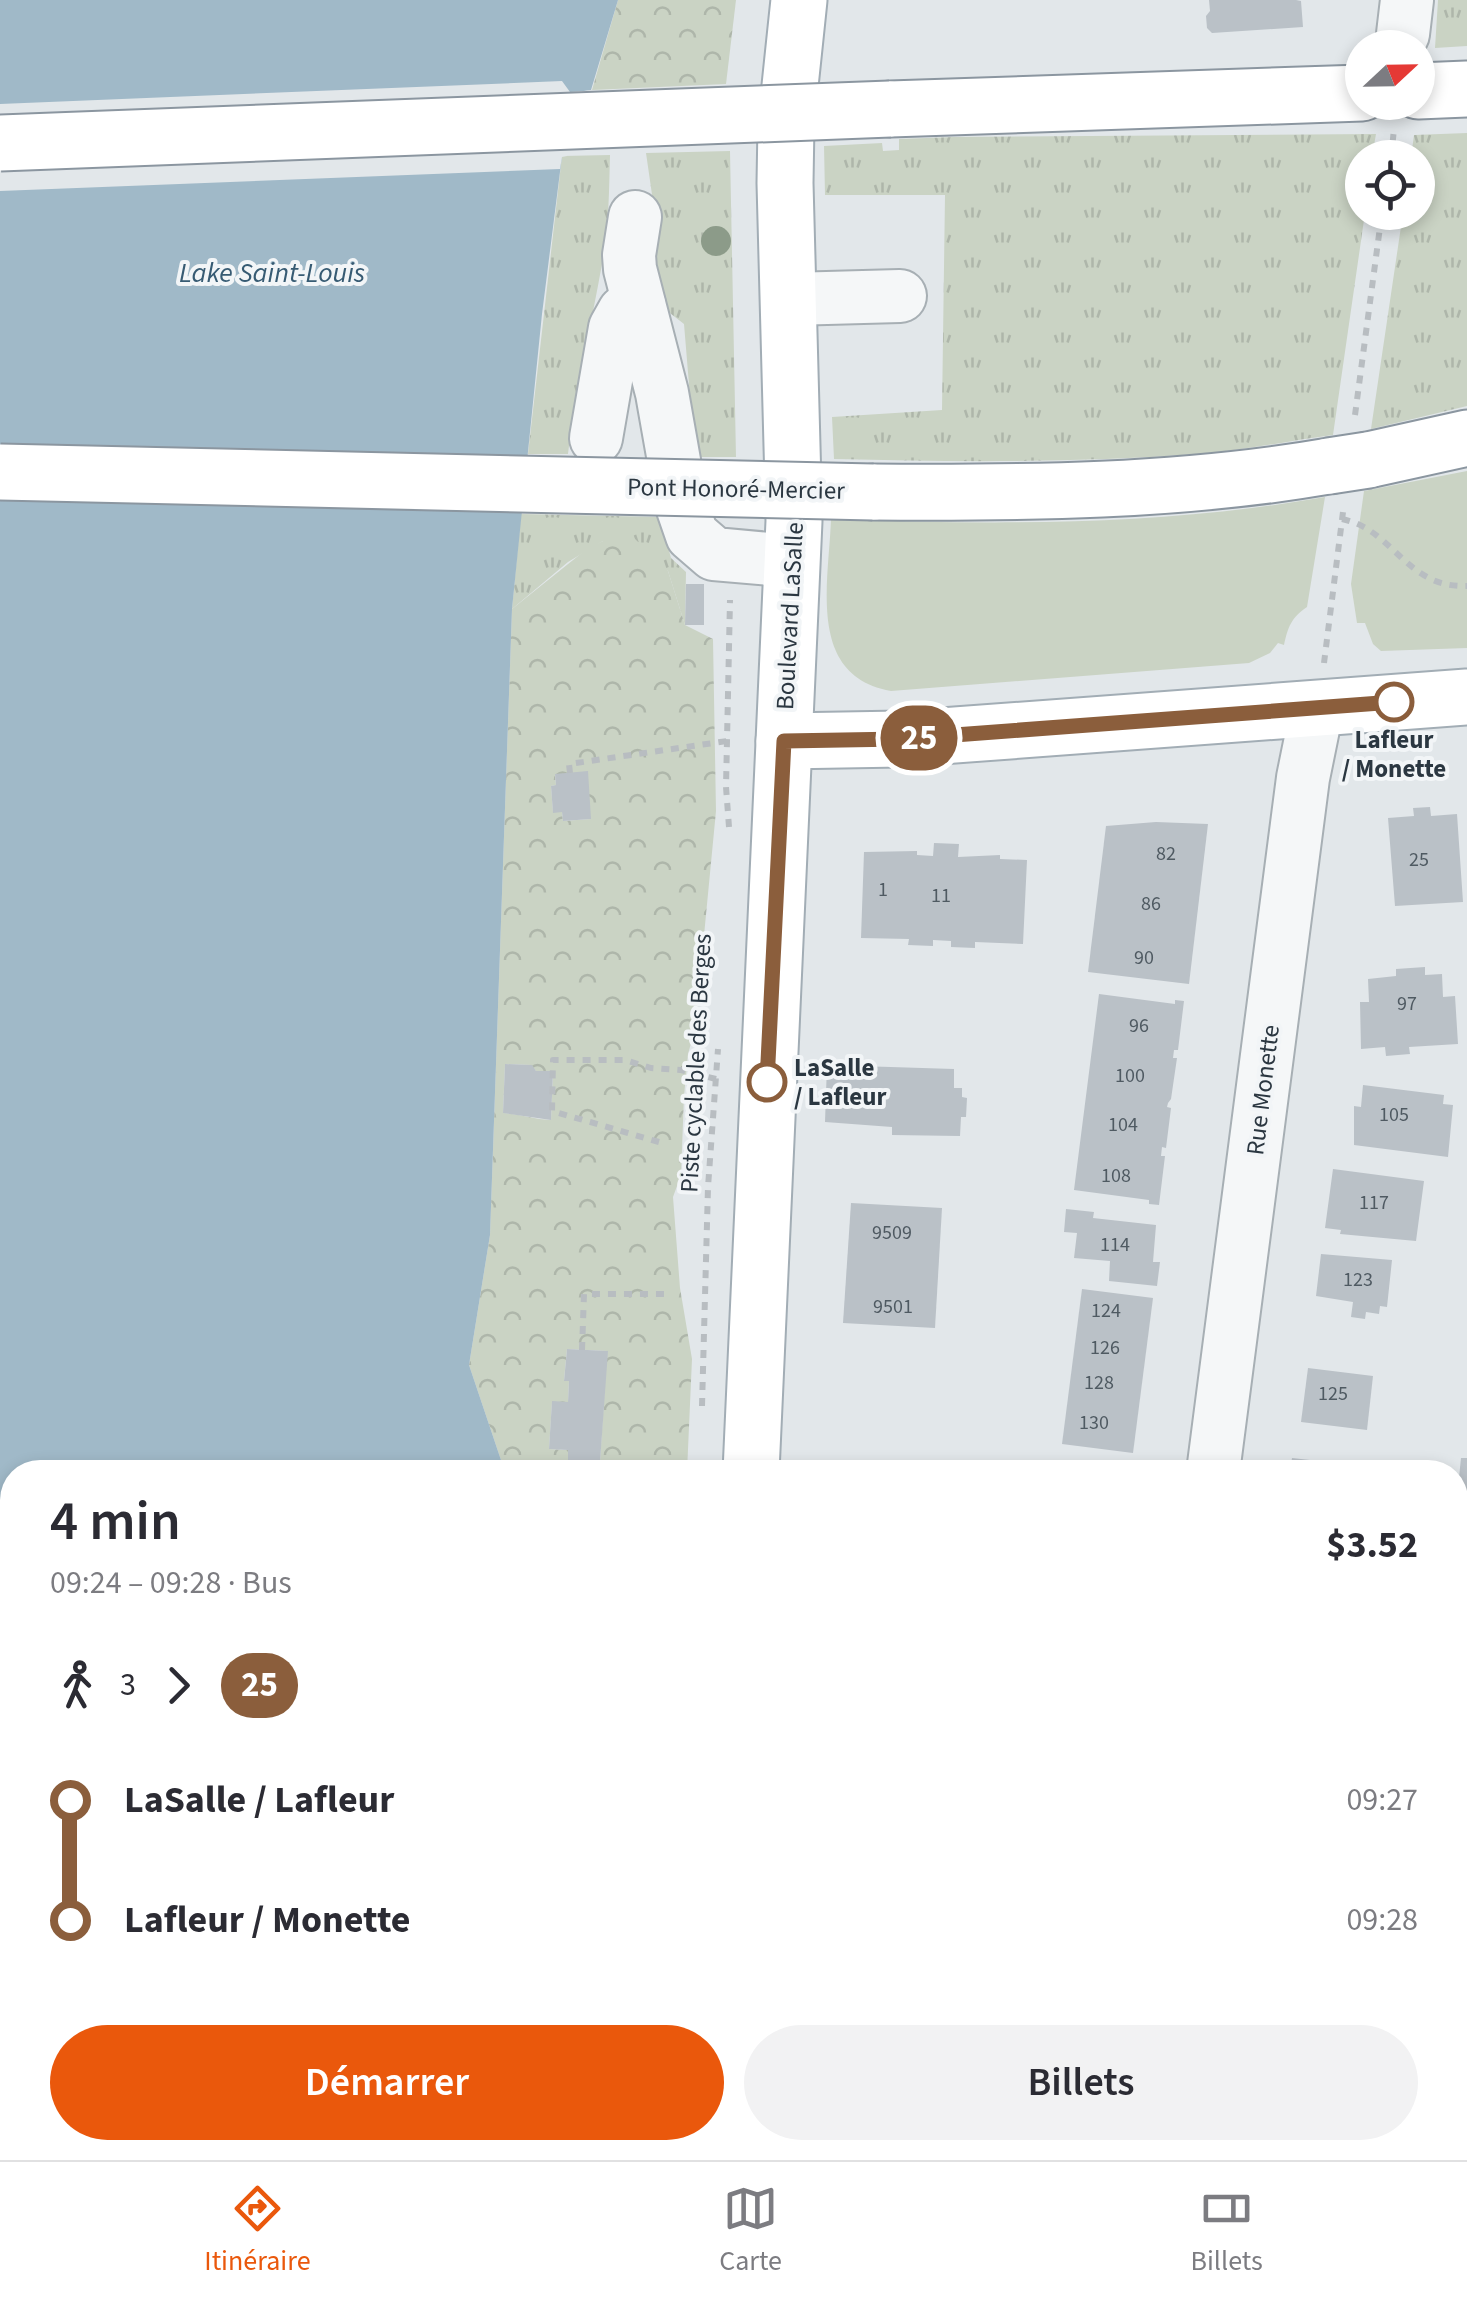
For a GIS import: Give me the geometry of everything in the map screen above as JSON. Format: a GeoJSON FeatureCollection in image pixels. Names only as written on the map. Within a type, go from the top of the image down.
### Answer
{"type":"FeatureCollection","features":[{"type":"Feature","properties":{"kind":"main road","name":"Boulevard LaSalle"},"geometry":{"type":"LineString","coordinates":[[752,1460],[792,560],[794,472],[786,124],[799,0]]}},
{"type":"Feature","properties":{"kind":"main road"},"geometry":{"type":"LineString","coordinates":[[0,142],[1345,94]]}},
{"type":"Feature","properties":{"kind":"main road","name":"Pont Honoré-Mercier"},"geometry":{"type":"LineString","coordinates":[[0,472],[873,492],[1033,492],[1172,486],[1348,463],[1467,438]]}},
{"type":"Feature","properties":{"kind":"main road"},"geometry":{"type":"LineString","coordinates":[[784,741],[901,739],[1467,697]]}},
{"type":"Feature","properties":{"kind":"street"},"geometry":{"type":"LineString","coordinates":[[636,217],[629,255],[662,393],[682,506],[692,535],[714,554],[792,560]]}},
{"type":"Feature","properties":{"kind":"street"},"geometry":{"type":"LineString","coordinates":[[790,299],[900,296]]}},
{"type":"Feature","properties":{"kind":"street"},"geometry":{"type":"LineString","coordinates":[[596,438],[615,328],[624,312],[639,305]]}},
{"type":"Feature","properties":{"kind":"street","name":"Rue Monette"},"geometry":{"type":"LineString","coordinates":[[1216,1460],[1303,778],[1317,709]]}},
{"type":"Feature","properties":{"kind":"path"},"geometry":{"type":"LineString","coordinates":[[1342,519],[1369,528],[1408,567],[1432,582],[1467,586]]}},
{"type":"Feature","properties":{"kind":"path"},"geometry":{"type":"LineString","coordinates":[[729,832],[726,787],[732,582]]}},
{"type":"Feature","properties":{"kind":"path"},"geometry":{"type":"LineString","coordinates":[[729,655],[742,656]]}},
{"type":"Feature","properties":{"kind":"path"},"geometry":{"type":"LineString","coordinates":[[570,773],[569,764],[728,741]]}},
{"type":"Feature","properties":{"kind":"path","name":"Piste cyclable des Berges"},"geometry":{"type":"LineString","coordinates":[[702,1418],[708,1187],[720,1033]]}},
{"type":"Feature","properties":{"kind":"path"},"geometry":{"type":"LineString","coordinates":[[659,1142],[552,1112],[553,1060],[625,1060],[716,1079]]}},
{"type":"Feature","properties":{"kind":"path"},"geometry":{"type":"LineString","coordinates":[[582,1350],[584,1294],[664,1294]]}},
{"type":"Feature","properties":{"kind":"green space"},"geometry":{"type":"Polygon","coordinates":[[[618,0],[736,0],[726,84],[592,90],[618,0]]]}},
{"type":"Feature","properties":{"kind":"green space"},"geometry":{"type":"Polygon","coordinates":[[[1438,0],[1467,0],[1467,46],[1435,48],[1438,0]]]}},
{"type":"Feature","properties":{"kind":"green space"},"geometry":{"type":"Polygon","coordinates":[[[1467,133],[1467,406],[1371,429],[1400,230],[1435,230],[1435,140],[1413,140],[1414,135],[1467,133]]]}},
{"type":"Feature","properties":{"kind":"green space"},"geometry":{"type":"Polygon","coordinates":[[[1376,134],[1375,140],[1345,140],[1345,230],[1363,230],[1333,435],[1230,451],[1151,457],[1015,461],[834,459],[832,417],[942,410],[945,195],[825,195],[824,146],[882,143],[883,151],[899,150],[899,139],[1376,134]]]}},
{"type":"Feature","properties":{"kind":"green space"},"geometry":{"type":"Polygon","coordinates":[[[730,151],[736,457],[695,457],[684,324],[657,303],[646,254],[658,236],[646,153],[730,151]]]}},
{"type":"Feature","properties":{"kind":"green space"},"geometry":{"type":"Polygon","coordinates":[[[610,155],[604,250],[568,454],[528,454],[562,156],[610,155]]]}},
{"type":"Feature","properties":{"kind":"green space"},"geometry":{"type":"Polygon","coordinates":[[[1467,471],[1467,648],[1381,651],[1373,644],[1365,623],[1357,623],[1351,584],[1364,491],[1467,471]]]}},
{"type":"Feature","properties":{"kind":"green space"},"geometry":{"type":"Polygon","coordinates":[[[1325,497],[1307,607],[1291,623],[1284,645],[1278,643],[1270,653],[1249,663],[891,691],[864,682],[845,667],[834,647],[827,597],[831,519],[1079,521],[1202,514],[1325,497]]]}},
{"type":"Feature","properties":{"kind":"green space"},"geometry":{"type":"Polygon","coordinates":[[[521,514],[660,517],[671,558],[686,572],[685,625],[668,571],[603,541],[568,562],[512,609],[521,514]]]}},
{"type":"Feature","properties":{"kind":"green space"},"geometry":{"type":"Polygon","coordinates":[[[633,537],[668,571],[685,625],[713,639],[716,811],[695,1029],[688,1054],[681,1175],[673,1197],[680,1288],[692,1359],[688,1460],[600,1460],[607,1351],[567,1349],[564,1380],[569,1381],[568,1402],[552,1402],[549,1449],[568,1450],[569,1460],[501,1460],[469,1365],[490,1235],[512,609],[588,548],[603,541],[633,537]],[[555,774],[556,785],[551,786],[553,812],[562,812],[563,821],[591,819],[555,774]],[[505,1064],[503,1113],[551,1120],[553,1072],[536,1071],[531,1065],[505,1064]]]}},
{"type":"Feature","properties":{"kind":"water","name":"Lake Saint-Louis"},"geometry":{"type":"Polygon","coordinates":[[[0,0],[618,0],[591,90],[570,93],[542,314],[512,609],[490,1235],[469,1365],[501,1460],[0,1460],[0,0]]]}},
{"type":"Feature","properties":{"kind":"pier"},"geometry":{"type":"Polygon","coordinates":[[[562,81],[570,92],[597,90],[575,97],[567,156],[562,157],[560,169],[0,191],[0,104],[562,81]]]}},
{"type":"Feature","properties":{"kind":"building"},"geometry":{"type":"Polygon","coordinates":[[[1209,0],[1301,1],[1303,27],[1212,33],[1207,28],[1209,0]]]}},
{"type":"Feature","properties":{"kind":"building"},"geometry":{"type":"Polygon","coordinates":[[[686,584],[704,584],[704,625],[685,625],[686,584]]]}},
{"type":"Feature","properties":{"kind":"building"},"geometry":{"type":"Polygon","coordinates":[[[588,771],[591,819],[563,821],[562,812],[553,813],[551,786],[556,785],[555,774],[588,771]]]}},
{"type":"Feature","properties":{"kind":"building"},"geometry":{"type":"Polygon","coordinates":[[[1430,807],[1431,816],[1457,814],[1463,902],[1395,906],[1388,818],[1414,816],[1413,808],[1430,807]]]}},
{"type":"Feature","properties":{"kind":"building"},"geometry":{"type":"Polygon","coordinates":[[[1156,822],[1208,824],[1189,984],[1088,972],[1106,826],[1156,822]]]}},
{"type":"Feature","properties":{"kind":"building"},"geometry":{"type":"Polygon","coordinates":[[[934,843],[959,844],[958,857],[1000,855],[1000,859],[1027,860],[1023,944],[975,942],[975,948],[951,947],[951,941],[933,940],[933,946],[908,945],[909,939],[861,938],[864,852],[917,851],[917,855],[933,856],[934,843]]]}},
{"type":"Feature","properties":{"kind":"building"},"geometry":{"type":"Polygon","coordinates":[[[1425,967],[1425,975],[1442,974],[1443,997],[1455,996],[1458,1044],[1409,1047],[1410,1054],[1386,1056],[1385,1047],[1361,1049],[1360,1002],[1369,1002],[1368,979],[1396,976],[1396,969],[1425,967]]]}},
{"type":"Feature","properties":{"kind":"building"},"geometry":{"type":"Polygon","coordinates":[[[1099,994],[1175,1004],[1175,1000],[1184,1001],[1167,1107],[1171,1108],[1166,1148],[1162,1147],[1161,1156],[1165,1156],[1159,1205],[1149,1204],[1149,1200],[1074,1190],[1099,994]]]}},
{"type":"Feature","properties":{"kind":"building"},"geometry":{"type":"Polygon","coordinates":[[[505,1064],[553,1071],[551,1120],[503,1113],[505,1064]]]}},
{"type":"Feature","properties":{"kind":"building"},"geometry":{"type":"Polygon","coordinates":[[[827,1065],[954,1069],[954,1088],[962,1088],[962,1097],[967,1098],[960,1136],[892,1135],[892,1127],[825,1122],[827,1065]]]}},
{"type":"Feature","properties":{"kind":"building"},"geometry":{"type":"Polygon","coordinates":[[[1363,1085],[1444,1095],[1443,1104],[1453,1105],[1448,1157],[1354,1145],[1354,1106],[1361,1107],[1363,1085]]]}},
{"type":"Feature","properties":{"kind":"building"},"geometry":{"type":"Polygon","coordinates":[[[1333,1169],[1424,1181],[1416,1241],[1340,1234],[1341,1230],[1325,1228],[1333,1169]]]}},
{"type":"Feature","properties":{"kind":"building"},"geometry":{"type":"Polygon","coordinates":[[[851,1203],[942,1208],[935,1328],[843,1323],[851,1203]]]}},
{"type":"Feature","properties":{"kind":"building"},"geometry":{"type":"Polygon","coordinates":[[[1066,1209],[1094,1212],[1093,1218],[1156,1225],[1153,1262],[1160,1262],[1157,1286],[1109,1281],[1110,1261],[1074,1258],[1077,1233],[1064,1232],[1066,1209]]]}},
{"type":"Feature","properties":{"kind":"building"},"geometry":{"type":"Polygon","coordinates":[[[1321,1254],[1392,1260],[1387,1307],[1380,1306],[1379,1314],[1366,1312],[1365,1319],[1351,1317],[1353,1302],[1316,1296],[1321,1254]]]}},
{"type":"Feature","properties":{"kind":"building"},"geometry":{"type":"Polygon","coordinates":[[[1082,1289],[1153,1298],[1133,1453],[1062,1444],[1082,1289]]]}},
{"type":"Feature","properties":{"kind":"building"},"geometry":{"type":"Polygon","coordinates":[[[567,1349],[608,1351],[600,1460],[568,1460],[568,1450],[549,1449],[552,1401],[568,1402],[569,1381],[564,1381],[567,1349]]]}},
{"type":"Feature","properties":{"kind":"building"},"geometry":{"type":"Polygon","coordinates":[[[1308,1368],[1373,1376],[1367,1430],[1301,1422],[1308,1368]]]}},
{"type":"Feature","properties":{"kind":"bus line","name":"25"},"geometry":{"type":"LineString","coordinates":[[767,1082],[784,741],[901,739],[1394,702]]}},
{"type":"Feature","properties":{"kind":"place","name":"Lafleur / Monette"},"geometry":{"type":"Point","coordinates":[1394,702]}},
{"type":"Feature","properties":{"kind":"place","name":"LaSalle / Lafleur"},"geometry":{"type":"Point","coordinates":[767,1082]}}]}
